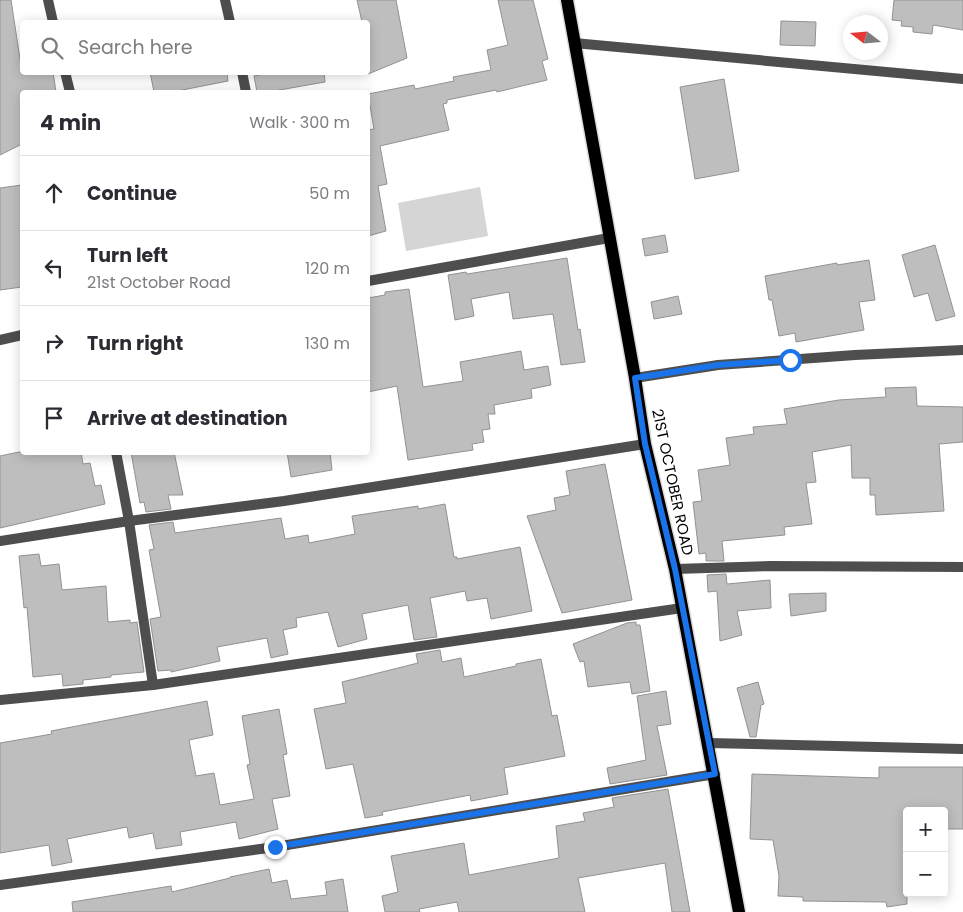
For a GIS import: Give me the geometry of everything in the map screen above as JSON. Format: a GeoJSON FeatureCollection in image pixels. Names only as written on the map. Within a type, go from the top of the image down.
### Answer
{"type":"FeatureCollection","features":[{"type":"Feature","properties":{"kind":"main road","name":"21ST OCTOBER ROAD"},"geometry":{"type":"LineString","coordinates":[[567,0],[635,378],[645,444],[675,569],[715,774],[739,912]]}},
{"type":"Feature","properties":{"kind":"street"},"geometry":{"type":"LineString","coordinates":[[48,0],[53,20]]}},
{"type":"Feature","properties":{"kind":"street"},"geometry":{"type":"LineString","coordinates":[[225,0],[230,20]]}},
{"type":"Feature","properties":{"kind":"street"},"geometry":{"type":"LineString","coordinates":[[574,43],[963,79]]}},
{"type":"Feature","properties":{"kind":"street"},"geometry":{"type":"LineString","coordinates":[[66,75],[70,90]]}},
{"type":"Feature","properties":{"kind":"street"},"geometry":{"type":"LineString","coordinates":[[243,75],[246,90]]}},
{"type":"Feature","properties":{"kind":"street"},"geometry":{"type":"LineString","coordinates":[[370,281],[609,238]]}},
{"type":"Feature","properties":{"kind":"street"},"geometry":{"type":"LineString","coordinates":[[0,340],[20,335]]}},
{"type":"Feature","properties":{"kind":"street"},"geometry":{"type":"LineString","coordinates":[[635,378],[718,365],[855,355],[963,350]]}},
{"type":"Feature","properties":{"kind":"street"},"geometry":{"type":"LineString","coordinates":[[0,541],[129,521],[284,501],[645,444]]}},
{"type":"Feature","properties":{"kind":"street"},"geometry":{"type":"LineString","coordinates":[[117,455],[129,521],[153,685]]}},
{"type":"Feature","properties":{"kind":"street"},"geometry":{"type":"LineString","coordinates":[[675,569],[771,566],[963,567]]}},
{"type":"Feature","properties":{"kind":"street"},"geometry":{"type":"LineString","coordinates":[[0,700],[153,685],[682,608]]}},
{"type":"Feature","properties":{"kind":"street"},"geometry":{"type":"LineString","coordinates":[[709,743],[963,749]]}},
{"type":"Feature","properties":{"kind":"street"},"geometry":{"type":"LineString","coordinates":[[0,884],[275,847],[715,774]]}},
{"type":"Feature","properties":{"kind":"shaded area"},"geometry":{"type":"Polygon","coordinates":[[[480,187],[488,236],[406,251],[398,203],[480,187]]]}},
{"type":"Feature","properties":{"kind":"building"},"geometry":{"type":"Polygon","coordinates":[[[0,0],[11,0],[20,59],[20,75],[53,75],[56,90],[20,90],[20,145],[0,155],[0,0]]]}},
{"type":"Feature","properties":{"kind":"building"},"geometry":{"type":"Polygon","coordinates":[[[357,0],[396,0],[407,58],[370,73],[370,20],[362,20],[357,0]]]}},
{"type":"Feature","properties":{"kind":"building"},"geometry":{"type":"Polygon","coordinates":[[[498,0],[533,0],[548,59],[542,61],[547,80],[497,92],[496,90],[447,100],[447,103],[443,104],[449,130],[380,146],[387,184],[378,186],[386,231],[370,235],[370,130],[374,129],[370,94],[414,85],[415,89],[454,81],[453,77],[491,70],[487,50],[508,45],[498,0]]]}},
{"type":"Feature","properties":{"kind":"building"},"geometry":{"type":"Polygon","coordinates":[[[894,0],[963,0],[963,30],[933,25],[932,34],[913,32],[913,27],[901,26],[902,21],[892,20],[894,0]]]}},
{"type":"Feature","properties":{"kind":"building"},"geometry":{"type":"Polygon","coordinates":[[[781,21],[816,22],[815,46],[780,45],[781,21]]]}},
{"type":"Feature","properties":{"kind":"building"},"geometry":{"type":"Polygon","coordinates":[[[151,75],[227,75],[228,81],[182,90],[154,90],[151,75]]]}},
{"type":"Feature","properties":{"kind":"building"},"geometry":{"type":"Polygon","coordinates":[[[324,75],[325,82],[279,90],[257,90],[254,76],[324,75]]]}},
{"type":"Feature","properties":{"kind":"building"},"geometry":{"type":"Polygon","coordinates":[[[724,79],[739,171],[695,179],[680,87],[724,79]]]}},
{"type":"Feature","properties":{"kind":"building"},"geometry":{"type":"Polygon","coordinates":[[[20,185],[20,287],[0,290],[0,188],[20,185]]]}},
{"type":"Feature","properties":{"kind":"building"},"geometry":{"type":"Polygon","coordinates":[[[665,235],[668,252],[645,256],[642,239],[665,235]]]}},
{"type":"Feature","properties":{"kind":"building"},"geometry":{"type":"Polygon","coordinates":[[[935,245],[955,316],[936,321],[928,293],[914,297],[902,255],[935,245]]]}},
{"type":"Feature","properties":{"kind":"building"},"geometry":{"type":"Polygon","coordinates":[[[567,258],[585,362],[561,365],[553,314],[513,319],[509,292],[471,299],[474,316],[455,320],[448,275],[466,272],[467,274],[567,258]]]}},
{"type":"Feature","properties":{"kind":"building"},"geometry":{"type":"Polygon","coordinates":[[[869,260],[875,300],[859,302],[864,330],[796,342],[795,333],[779,336],[772,300],[769,300],[765,276],[837,263],[837,265],[869,260]]]}},
{"type":"Feature","properties":{"kind":"building"},"geometry":{"type":"Polygon","coordinates":[[[409,289],[423,387],[463,381],[460,362],[521,351],[524,370],[548,366],[551,385],[531,389],[532,398],[494,405],[495,414],[488,414],[490,429],[482,430],[484,442],[472,444],[473,450],[408,460],[397,386],[370,392],[370,298],[385,295],[385,292],[409,289]]]}},
{"type":"Feature","properties":{"kind":"building"},"geometry":{"type":"Polygon","coordinates":[[[678,296],[682,314],[654,319],[651,302],[678,296]]]}},
{"type":"Feature","properties":{"kind":"building"},"geometry":{"type":"Polygon","coordinates":[[[916,387],[917,406],[963,407],[963,442],[939,444],[944,511],[876,515],[875,495],[870,495],[870,478],[852,478],[851,445],[812,452],[816,482],[806,483],[812,524],[784,527],[785,535],[722,541],[724,561],[706,561],[706,553],[699,554],[693,502],[702,501],[698,470],[730,465],[726,438],[754,434],[753,427],[787,424],[784,409],[839,400],[886,397],[885,388],[916,387]]]}},
{"type":"Feature","properties":{"kind":"building"},"geometry":{"type":"Polygon","coordinates":[[[19,452],[20,455],[82,455],[83,464],[90,463],[95,486],[101,485],[105,504],[0,528],[0,456],[19,452]]]}},
{"type":"Feature","properties":{"kind":"building"},"geometry":{"type":"Polygon","coordinates":[[[132,455],[175,455],[183,495],[168,495],[171,509],[146,512],[144,502],[140,503],[132,455]]]}},
{"type":"Feature","properties":{"kind":"building"},"geometry":{"type":"Polygon","coordinates":[[[287,455],[330,455],[332,470],[291,477],[287,455]]]}},
{"type":"Feature","properties":{"kind":"building"},"geometry":{"type":"Polygon","coordinates":[[[605,464],[632,600],[562,613],[527,516],[556,510],[554,498],[570,495],[566,471],[605,464]]]}},
{"type":"Feature","properties":{"kind":"building"},"geometry":{"type":"Polygon","coordinates":[[[445,504],[454,557],[457,557],[457,559],[520,547],[532,611],[491,619],[487,598],[467,601],[465,591],[430,598],[437,637],[414,640],[408,605],[362,614],[367,639],[338,647],[328,612],[296,618],[297,627],[283,630],[288,654],[271,658],[267,638],[217,647],[220,661],[171,672],[171,670],[158,671],[150,619],[161,617],[149,550],[154,549],[149,525],[173,522],[175,533],[281,518],[285,539],[308,535],[309,543],[355,534],[352,516],[418,506],[418,509],[445,504]]]}},
{"type":"Feature","properties":{"kind":"building"},"geometry":{"type":"Polygon","coordinates":[[[39,554],[41,566],[59,564],[62,590],[106,586],[108,622],[130,620],[130,623],[137,622],[144,672],[111,675],[111,677],[83,680],[83,684],[63,686],[62,674],[33,677],[27,607],[24,608],[19,556],[39,554]]]}},
{"type":"Feature","properties":{"kind":"building"},"geometry":{"type":"Polygon","coordinates":[[[726,574],[727,584],[770,580],[771,608],[737,611],[742,635],[720,641],[717,591],[708,592],[707,575],[726,574]]]}},
{"type":"Feature","properties":{"kind":"building"},"geometry":{"type":"Polygon","coordinates":[[[826,593],[826,611],[791,616],[789,594],[826,593]]]}},
{"type":"Feature","properties":{"kind":"building"},"geometry":{"type":"Polygon","coordinates":[[[636,622],[636,625],[640,625],[650,691],[632,694],[630,682],[588,687],[584,661],[580,662],[573,644],[627,623],[636,622]]]}},
{"type":"Feature","properties":{"kind":"building"},"geometry":{"type":"Polygon","coordinates":[[[440,650],[442,662],[461,658],[464,677],[541,659],[552,716],[557,715],[565,756],[504,768],[508,794],[471,801],[470,795],[382,812],[383,815],[365,818],[353,764],[326,769],[314,709],[346,703],[342,682],[418,663],[416,654],[440,650]]]}},
{"type":"Feature","properties":{"kind":"building"},"geometry":{"type":"Polygon","coordinates":[[[758,682],[764,704],[761,705],[756,737],[750,737],[737,688],[758,682]]]}},
{"type":"Feature","properties":{"kind":"building"},"geometry":{"type":"Polygon","coordinates":[[[666,691],[671,724],[657,726],[667,775],[610,784],[607,768],[646,760],[637,696],[666,691]]]}},
{"type":"Feature","properties":{"kind":"building"},"geometry":{"type":"Polygon","coordinates":[[[207,701],[213,735],[189,740],[196,776],[214,773],[220,805],[254,799],[247,765],[250,764],[242,716],[279,709],[287,754],[283,755],[290,796],[272,799],[278,829],[239,839],[236,822],[180,832],[182,845],[156,849],[153,833],[129,838],[127,827],[67,839],[72,862],[52,866],[49,845],[0,853],[0,743],[52,734],[51,731],[207,701]]]}},
{"type":"Feature","properties":{"kind":"building"},"geometry":{"type":"Polygon","coordinates":[[[879,767],[963,767],[963,829],[948,829],[948,807],[903,807],[903,897],[907,897],[907,904],[887,907],[886,902],[803,901],[803,897],[778,896],[779,876],[773,840],[750,839],[752,774],[879,778],[879,767]]]}},
{"type":"Feature","properties":{"kind":"building"},"geometry":{"type":"Polygon","coordinates":[[[668,789],[690,912],[672,912],[665,863],[578,878],[585,912],[459,912],[457,902],[419,909],[420,912],[385,912],[382,896],[398,892],[391,856],[464,843],[469,875],[559,858],[556,826],[585,821],[583,813],[614,807],[612,798],[668,789]]]}},
{"type":"Feature","properties":{"kind":"building"},"geometry":{"type":"Polygon","coordinates":[[[269,869],[272,883],[287,880],[291,899],[327,895],[325,882],[343,879],[348,912],[73,912],[72,902],[171,886],[172,892],[269,869]]]}},
{"type":"Feature","properties":{"kind":"route"},"geometry":{"type":"LineString","coordinates":[[275,847],[715,774],[675,569],[645,444],[635,378],[718,365],[790,360]]}}]}
